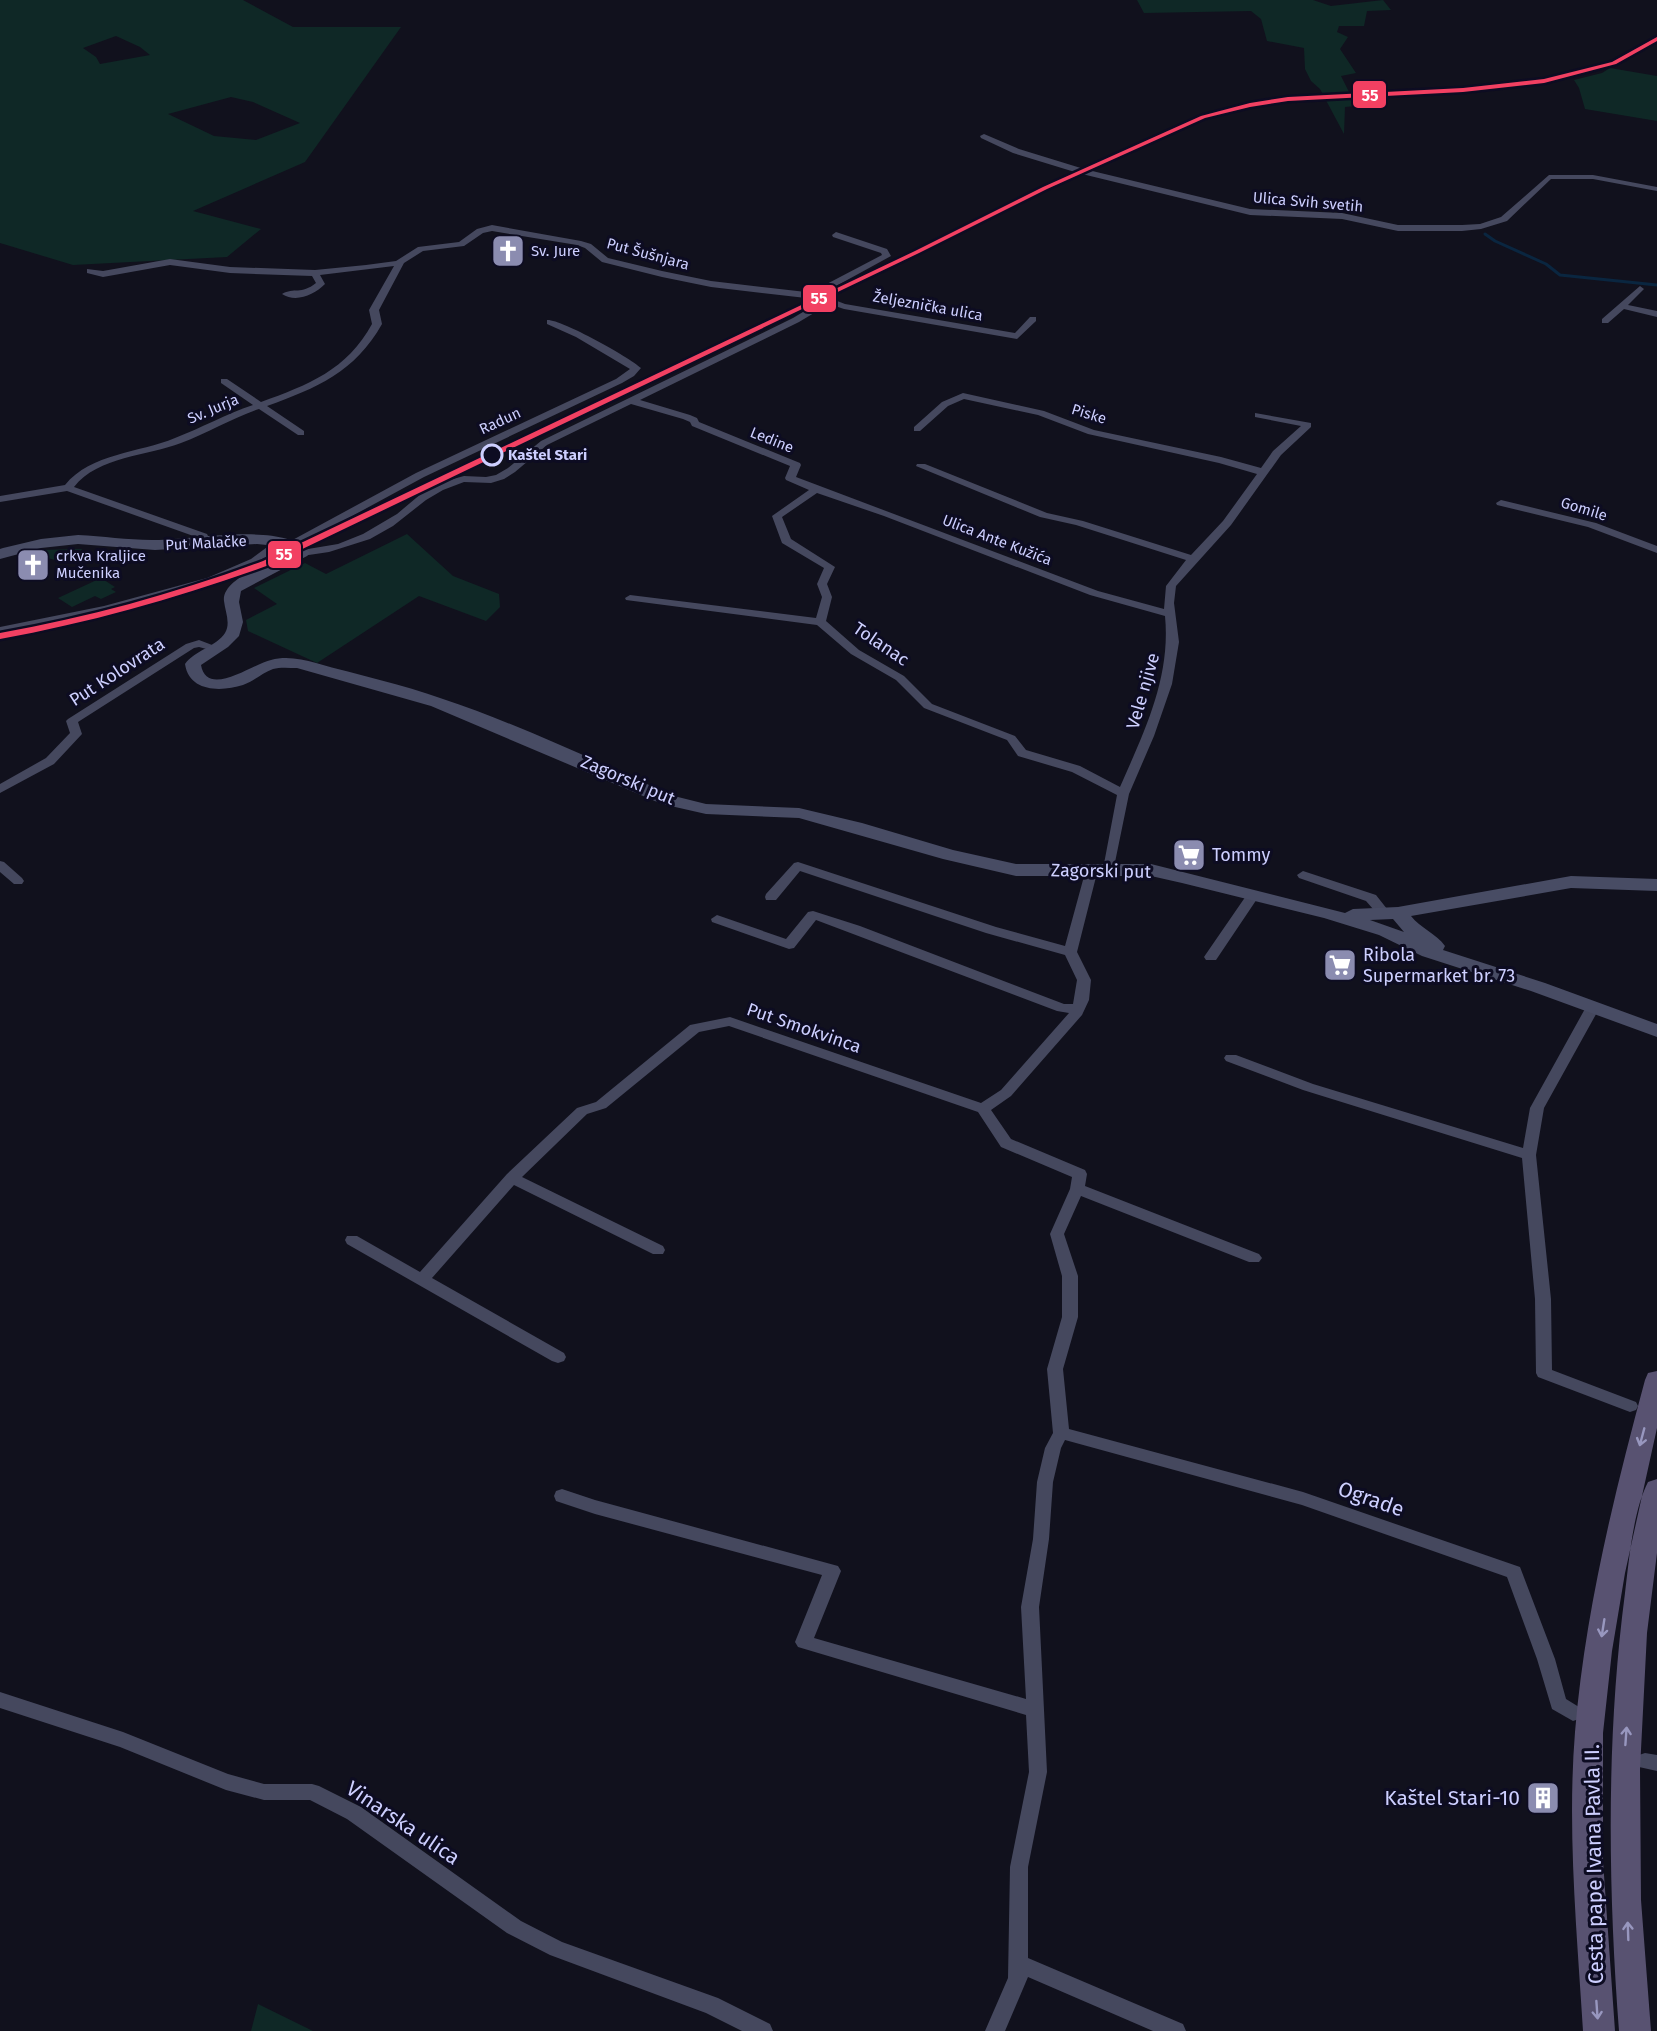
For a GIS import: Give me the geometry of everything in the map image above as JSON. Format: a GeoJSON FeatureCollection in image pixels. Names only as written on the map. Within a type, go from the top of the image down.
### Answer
{"type":"FeatureCollection","features":[{"type":"Feature","properties":{"kind":"main road","name":"Put Malačke"},"geometry":{"type":"LineString","coordinates":[[0,554],[22,547],[71,540],[156,545],[206,542],[290,546]]}},
{"type":"Feature","properties":{"kind":"main road","name":"Zagorski put"},"geometry":{"type":"LineString","coordinates":[[290,546],[231,589],[230,596],[236,627],[230,637],[193,664],[193,671],[197,678],[224,684],[238,681],[273,664],[297,663],[437,702],[668,800],[706,809],[799,813],[856,827],[949,855],[1016,870],[1151,870],[1330,914],[1386,918],[1429,952],[1461,961],[1657,1031]]}},
{"type":"Feature","properties":{"kind":"main road"},"geometry":{"type":"LineString","coordinates":[[1386,918],[1571,882],[1657,885]]}},
{"type":"Feature","properties":{"kind":"main road","name":"Cesta pape Ivana Pavla II."},"geometry":{"type":"LineString","coordinates":[[1599,2031],[1591,1925],[1588,1811],[1593,1693],[1616,1540],[1657,1380]]}},
{"type":"Feature","properties":{"kind":"main road","name":"Cesta pape Ivana Pavla II."},"geometry":{"type":"LineString","coordinates":[[1635,2031],[1629,1969],[1624,1834],[1625,1756],[1639,1584],[1657,1489]]}},
{"type":"Feature","properties":{"kind":"street","name":"Ulica Svih svetih"},"geometry":{"type":"LineString","coordinates":[[984,136],[1016,151],[1082,171],[1250,212],[1342,216],[1398,228],[1462,228],[1481,226],[1504,219],[1549,177],[1593,177],[1657,189]]}},
{"type":"Feature","properties":{"kind":"street","name":"Put Šušnjara"},"geometry":{"type":"LineString","coordinates":[[398,263],[421,249],[461,244],[480,231],[492,228],[578,243],[588,246],[605,260],[711,284],[806,295],[819,294]]}},
{"type":"Feature","properties":{"kind":"street"},"geometry":{"type":"LineString","coordinates":[[0,630],[94,614],[206,582],[290,546],[328,550],[365,537],[404,514],[423,496],[452,482],[467,479],[491,481],[500,477],[515,469],[526,456],[544,443],[796,320],[828,301],[827,297],[819,294],[824,288],[887,256],[884,251],[836,235]]}},
{"type":"Feature","properties":{"kind":"street"},"geometry":{"type":"LineString","coordinates":[[90,271],[103,274],[170,262],[230,270],[315,273],[398,263]]}},
{"type":"Feature","properties":{"kind":"street","name":"Sv. Jurja"},"geometry":{"type":"LineString","coordinates":[[68,488],[71,483],[104,462],[168,445],[237,414],[263,406],[338,370],[360,352],[377,324],[374,310],[400,264],[398,263]]}},
{"type":"Feature","properties":{"kind":"street"},"geometry":{"type":"LineString","coordinates":[[286,294],[308,294],[321,284],[315,273]]}},
{"type":"Feature","properties":{"kind":"street"},"geometry":{"type":"LineString","coordinates":[[1605,321],[1640,289]]}},
{"type":"Feature","properties":{"kind":"street","name":"Željeznička ulica"},"geometry":{"type":"LineString","coordinates":[[828,301],[844,306],[1017,336],[1033,319]]}},
{"type":"Feature","properties":{"kind":"street"},"geometry":{"type":"LineString","coordinates":[[1622,306],[1657,314]]}},
{"type":"Feature","properties":{"kind":"street","name":"Radun"},"geometry":{"type":"LineString","coordinates":[[290,546],[420,475],[619,381],[636,368],[579,335],[550,322]]}},
{"type":"Feature","properties":{"kind":"street"},"geometry":{"type":"LineString","coordinates":[[225,381],[301,433]]}},
{"type":"Feature","properties":{"kind":"street","name":"Piske"},"geometry":{"type":"LineString","coordinates":[[917,429],[945,404],[963,396],[1041,413],[1091,432],[1210,457],[1263,472]]}},
{"type":"Feature","properties":{"kind":"street","name":"Ledine"},"geometry":{"type":"LineString","coordinates":[[630,401],[653,405],[683,415],[694,420],[695,424],[796,465],[790,478],[816,489]]}},
{"type":"Feature","properties":{"kind":"street","name":"Vele njive"},"geometry":{"type":"LineString","coordinates":[[1101,869],[1123,794],[1148,735],[1166,684],[1173,642],[1170,614],[1171,586],[1227,523],[1277,453],[1308,425],[1258,415]]}},
{"type":"Feature","properties":{"kind":"street"},"geometry":{"type":"LineString","coordinates":[[921,466],[1044,515],[1079,523],[1193,559]]}},
{"type":"Feature","properties":{"kind":"street"},"geometry":{"type":"LineString","coordinates":[[0,499],[68,488],[203,536],[206,542]]}},
{"type":"Feature","properties":{"kind":"street"},"geometry":{"type":"LineString","coordinates":[[630,597],[820,622],[827,597],[822,584],[830,567],[786,541],[777,516],[816,489]]}},
{"type":"Feature","properties":{"kind":"street","name":"Ulica Ante Kužića"},"geometry":{"type":"LineString","coordinates":[[816,489],[1094,592],[1170,614]]}},
{"type":"Feature","properties":{"kind":"street","name":"Gomile"},"geometry":{"type":"LineString","coordinates":[[1501,503],[1592,525],[1657,550]]}},
{"type":"Feature","properties":{"kind":"street","name":"Tolanac"},"geometry":{"type":"LineString","coordinates":[[820,622],[855,652],[900,678],[928,706],[1011,738],[1022,753],[1076,769],[1123,794]]}},
{"type":"Feature","properties":{"kind":"street","name":"Put Kolovrata"},"geometry":{"type":"LineString","coordinates":[[0,789],[50,761],[76,734],[72,721],[190,646],[199,643],[214,648]]}},
{"type":"Feature","properties":{"kind":"street"},"geometry":{"type":"LineString","coordinates":[[0,865],[18,880]]}},
{"type":"Feature","properties":{"kind":"street"},"geometry":{"type":"LineString","coordinates":[[771,897],[798,866],[992,930],[1070,952]]}},
{"type":"Feature","properties":{"kind":"street"},"geometry":{"type":"LineString","coordinates":[[996,2031],[1018,1978],[1019,1867],[1038,1772],[1030,1607],[1041,1539],[1045,1482],[1053,1448],[1061,1433],[1055,1369],[1070,1317],[1070,1276],[1057,1234],[1077,1189],[1080,1174],[1006,1143],[983,1109],[1006,1093],[1075,1015],[1082,1000],[1084,980],[1070,952],[1101,869]]}},
{"type":"Feature","properties":{"kind":"street"},"geometry":{"type":"LineString","coordinates":[[1303,875],[1371,898],[1386,918]]}},
{"type":"Feature","properties":{"kind":"street"},"geometry":{"type":"LineString","coordinates":[[1211,957],[1253,896]]}},
{"type":"Feature","properties":{"kind":"street"},"geometry":{"type":"LineString","coordinates":[[717,919],[789,945],[813,915],[1062,1008],[1077,1009]]}},
{"type":"Feature","properties":{"kind":"street"},"geometry":{"type":"LineString","coordinates":[[1593,1007],[1538,1108],[1529,1155],[1543,1299],[1544,1373],[1630,1406]]}},
{"type":"Feature","properties":{"kind":"street","name":"Put Smokvinca"},"geometry":{"type":"LineString","coordinates":[[422,1280],[512,1178],[582,1111],[602,1106],[695,1028],[730,1021],[983,1109]]}},
{"type":"Feature","properties":{"kind":"street"},"geometry":{"type":"LineString","coordinates":[[1232,1058],[1308,1087],[1529,1155]]}},
{"type":"Feature","properties":{"kind":"street"},"geometry":{"type":"LineString","coordinates":[[512,1178],[658,1251]]}},
{"type":"Feature","properties":{"kind":"street"},"geometry":{"type":"LineString","coordinates":[[1077,1189],[1254,1258]]}},
{"type":"Feature","properties":{"kind":"street"},"geometry":{"type":"LineString","coordinates":[[352,1240],[558,1357]]}},
{"type":"Feature","properties":{"kind":"street","name":"Ograde"},"geometry":{"type":"LineString","coordinates":[[1061,1433],[1303,1499],[1514,1572],[1546,1659],[1558,1704],[1573,1713]]}},
{"type":"Feature","properties":{"kind":"street"},"geometry":{"type":"LineString","coordinates":[[562,1496],[832,1571],[804,1642],[1035,1710]]}},
{"type":"Feature","properties":{"kind":"street","name":"Vinarska ulica"},"geometry":{"type":"LineString","coordinates":[[0,1700],[123,1740],[226,1782],[264,1792],[312,1792],[354,1814],[513,1927],[557,1949],[711,2005],[763,2031]]}},
{"type":"Feature","properties":{"kind":"street"},"geometry":{"type":"LineString","coordinates":[[1018,1964],[1176,2031]]}},
{"type":"Feature","properties":{"kind":"green space"},"geometry":{"type":"Polygon","coordinates":[[[0,0],[243,0],[293,27],[401,27],[305,162],[193,211],[261,229],[227,257],[73,265],[0,243],[0,0]],[[116,36],[83,48],[96,57],[100,64],[150,55],[140,47],[116,36]],[[231,97],[168,114],[214,136],[256,140],[300,123],[253,102],[231,97]]]}},
{"type":"Feature","properties":{"kind":"green space"},"geometry":{"type":"Polygon","coordinates":[[[1137,0],[1313,0],[1331,6],[1383,0],[1391,10],[1367,11],[1364,26],[1339,26],[1337,32],[1348,37],[1340,49],[1356,73],[1341,76],[1356,106],[1345,107],[1344,134],[1320,89],[1311,81],[1305,69],[1304,48],[1267,41],[1261,19],[1251,11],[1144,13],[1137,0]]]}},
{"type":"Feature","properties":{"kind":"green space"},"geometry":{"type":"Polygon","coordinates":[[[1610,68],[1657,76],[1657,121],[1585,109],[1579,88],[1574,80],[1602,73],[1610,68]]]}},
{"type":"Feature","properties":{"kind":"green space"},"geometry":{"type":"Polygon","coordinates":[[[407,534],[453,576],[499,594],[500,607],[486,621],[419,596],[317,663],[248,631],[246,620],[277,604],[254,588],[305,563],[326,574],[407,534]]]}},
{"type":"Feature","properties":{"kind":"green space"},"geometry":{"type":"Polygon","coordinates":[[[82,549],[73,559],[67,561],[55,560],[36,553],[39,550],[82,549]]]}},
{"type":"Feature","properties":{"kind":"green space"},"geometry":{"type":"Polygon","coordinates":[[[101,578],[115,587],[111,589],[116,592],[101,599],[95,596],[72,607],[58,598],[101,578]]]}},
{"type":"Feature","properties":{"kind":"green space"},"geometry":{"type":"Polygon","coordinates":[[[258,2004],[313,2031],[251,2031],[258,2004]]]}},
{"type":"Feature","properties":{"kind":"waterway"},"geometry":{"type":"LineString","coordinates":[[1485,234],[1495,241],[1546,264],[1560,275],[1657,285]]}},
{"type":"Feature","properties":{"kind":"transit line","name":"55"},"geometry":{"type":"LineString","coordinates":[[0,636],[68,623],[134,606],[266,563],[917,252],[1045,188],[1203,117],[1250,105],[1288,99],[1463,90],[1544,81],[1614,63],[1657,39]]}},
{"type":"Feature","properties":{"kind":"place","name":"Sv. Jure"},"geometry":{"type":"Point","coordinates":[508,251]}},
{"type":"Feature","properties":{"kind":"place","name":"Kaštel Stari"},"geometry":{"type":"Point","coordinates":[492,455]}},
{"type":"Feature","properties":{"kind":"place","name":"crkva Kraljice Mučenika"},"geometry":{"type":"Point","coordinates":[33,565]}},
{"type":"Feature","properties":{"kind":"place","name":"Tommy"},"geometry":{"type":"Point","coordinates":[1189,855]}},
{"type":"Feature","properties":{"kind":"place","name":"Ribola Supermarket br. 73"},"geometry":{"type":"Point","coordinates":[1340,965]}},
{"type":"Feature","properties":{"kind":"place","name":"Kaštel Stari-10"},"geometry":{"type":"Point","coordinates":[1543,1798]}}]}
